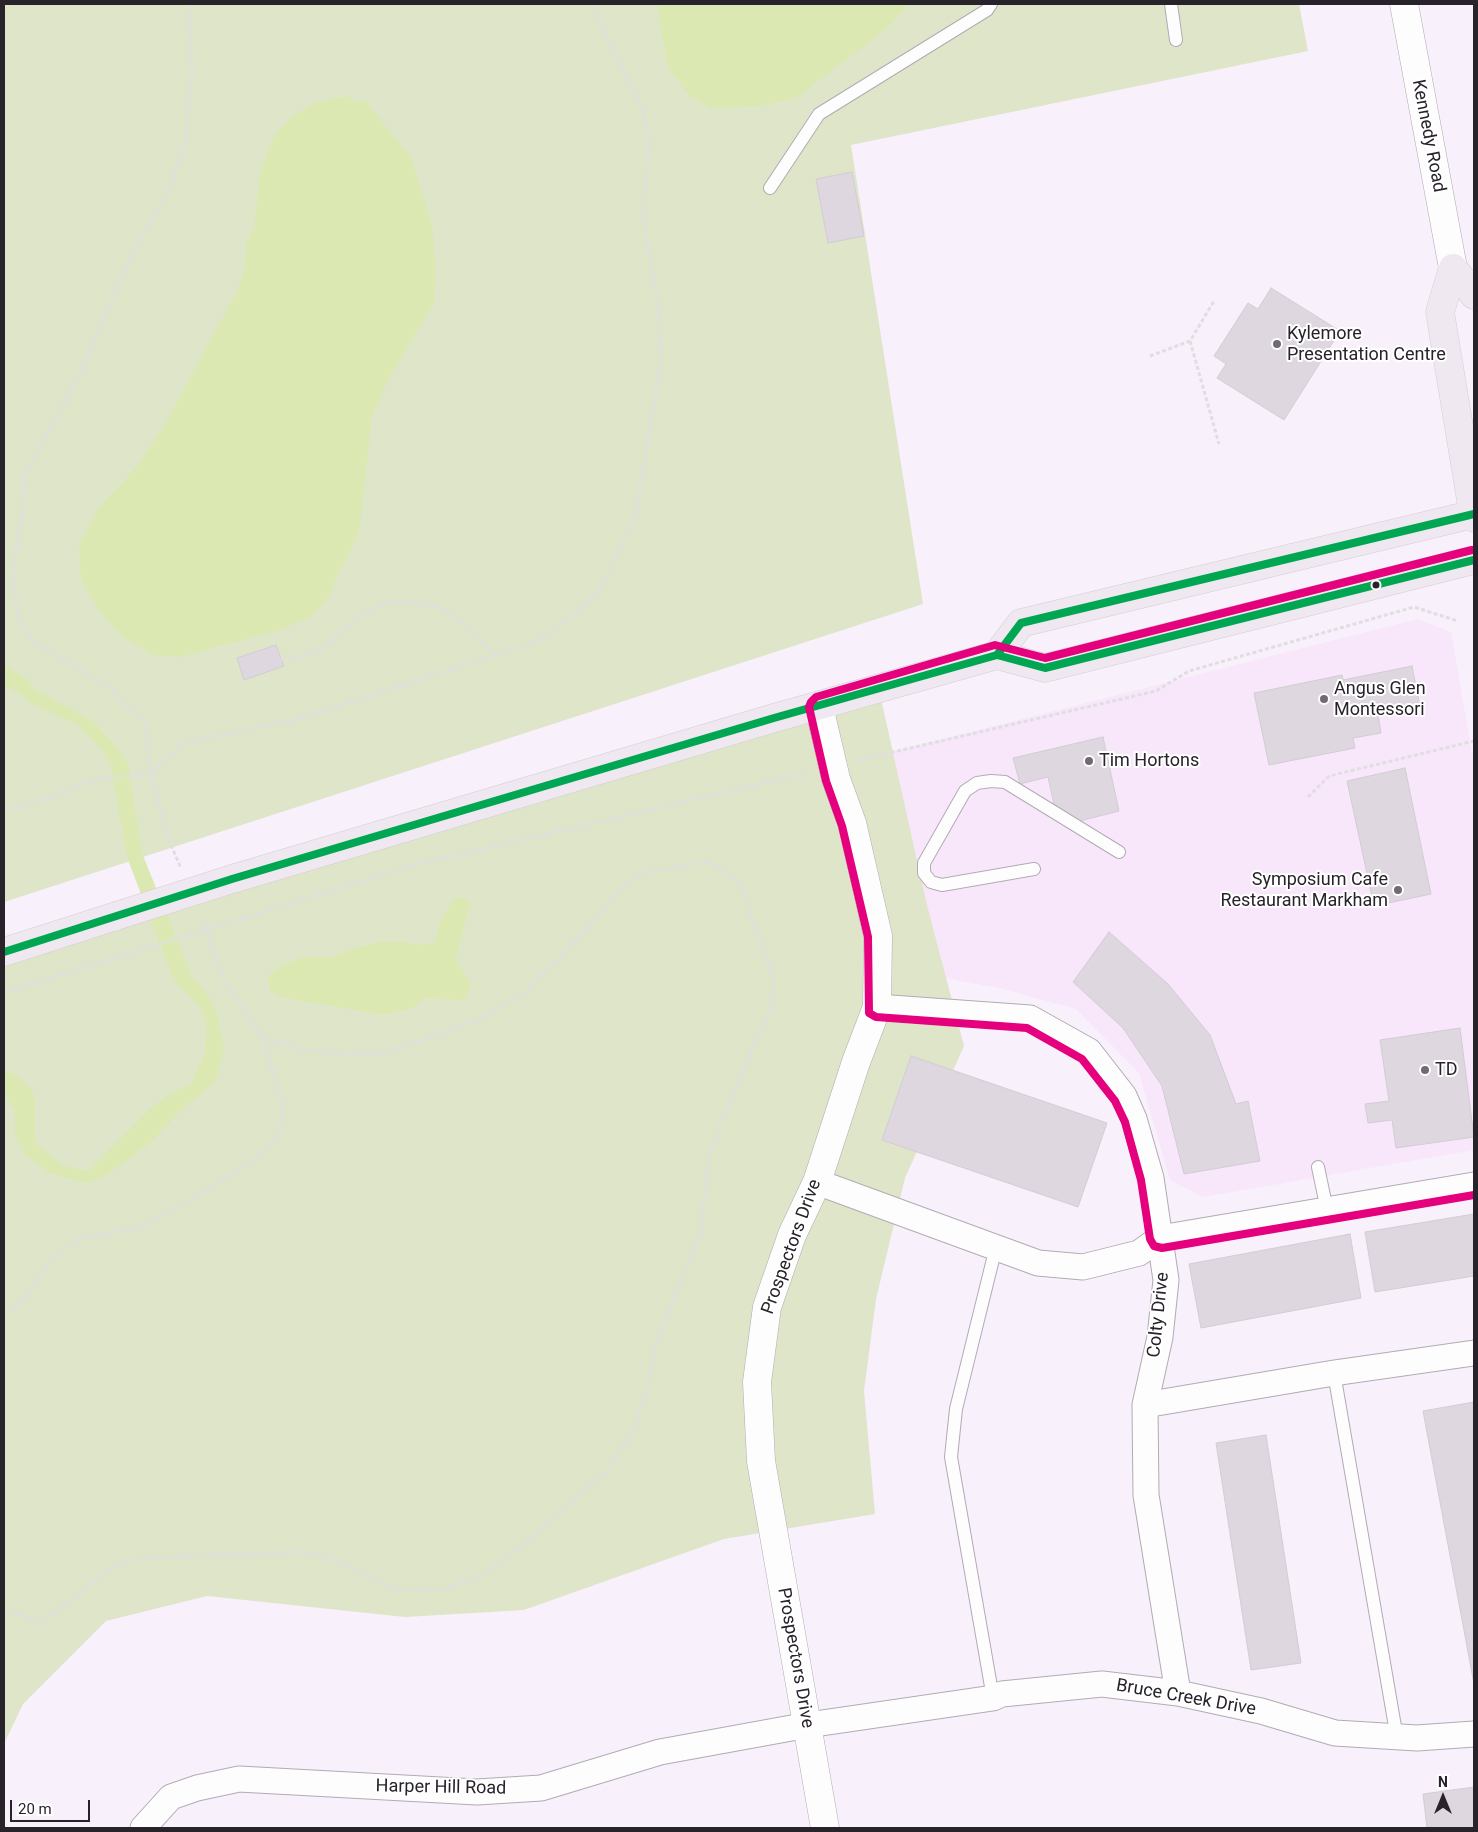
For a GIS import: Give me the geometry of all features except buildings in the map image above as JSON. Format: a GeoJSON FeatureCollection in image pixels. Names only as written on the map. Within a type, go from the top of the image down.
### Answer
{"type":"FeatureCollection","features":[{"type":"Feature","properties":{"kind":"main road","name":"Kennedy Road"},"geometry":{"type":"LineString","coordinates":[[1453,268],[1474,295]]}},
{"type":"Feature","properties":{"kind":"main road","name":"Kennedy Road"},"geometry":{"type":"LineString","coordinates":[[1453,268],[1440,312],[1474,515]]}},
{"type":"Feature","properties":{"kind":"main road"},"geometry":{"type":"LineString","coordinates":[[997,655],[1022,623],[1474,515]]}},
{"type":"Feature","properties":{"kind":"main road"},"geometry":{"type":"LineString","coordinates":[[4,952],[232,880],[774,718],[819,707],[997,655],[1045,668],[1474,560]]}},
{"type":"Feature","properties":{"kind":"street","name":"Kennedy Road"},"geometry":{"type":"LineString","coordinates":[[1404,4],[1453,268]]}},
{"type":"Feature","properties":{"kind":"street","name":"Prospectors Drive"},"geometry":{"type":"LineString","coordinates":[[819,707],[836,778],[852,822],[878,936],[877,1007],[856,1062],[817,1182],[792,1235],[767,1307],[757,1382],[761,1461],[825,1828]]}},
{"type":"Feature","properties":{"kind":"street","name":"Colty Drive"},"geometry":{"type":"LineString","coordinates":[[877,1007],[1030,1018],[1089,1051],[1124,1096],[1134,1119],[1151,1178],[1166,1280],[1160,1337],[1145,1405],[1146,1495],[1178,1694]]}},
{"type":"Feature","properties":{"kind":"street"},"geometry":{"type":"LineString","coordinates":[[817,1182],[1038,1263],[1083,1267],[1139,1253],[1160,1238],[1474,1185]]}},
{"type":"Feature","properties":{"kind":"street"},"geometry":{"type":"LineString","coordinates":[[1145,1405],[1334,1373],[1474,1353]]}},
{"type":"Feature","properties":{"kind":"street","name":"Bruce Creek Drive"},"geometry":{"type":"LineString","coordinates":[[808,1726],[993,1698],[1002,1694],[1102,1684],[1178,1694],[1261,1711],[1335,1733],[1397,1738],[1474,1734]]}},
{"type":"Feature","properties":{"kind":"street","name":"Harper Hill Road"},"geometry":{"type":"LineString","coordinates":[[143,1828],[171,1797],[197,1788],[239,1779],[477,1792],[541,1788],[660,1752],[808,1726]]}},
{"type":"Feature","properties":{"kind":"lane"},"geometry":{"type":"LineString","coordinates":[[770,188],[819,114],[987,10],[991,4]]}},
{"type":"Feature","properties":{"kind":"lane"},"geometry":{"type":"LineString","coordinates":[[1171,4],[1176,40]]}},
{"type":"Feature","properties":{"kind":"lane"},"geometry":{"type":"LineString","coordinates":[[1034,869],[942,885],[931,882],[924,873],[924,863],[965,790],[977,783],[991,781],[1005,782],[1119,852]]}},
{"type":"Feature","properties":{"kind":"lane"},"geometry":{"type":"LineString","coordinates":[[1318,1167],[1327,1210]]}},
{"type":"Feature","properties":{"kind":"lane"},"geometry":{"type":"LineString","coordinates":[[993,1698],[951,1457],[956,1409],[996,1247]]}},
{"type":"Feature","properties":{"kind":"lane"},"geometry":{"type":"LineString","coordinates":[[1334,1373],[1397,1738]]}},
{"type":"Feature","properties":{"kind":"path"},"geometry":{"type":"LineString","coordinates":[[182,870],[170,843],[150,773],[145,724],[113,690],[30,639],[18,616],[12,575],[22,514],[25,474],[79,376],[128,264],[172,183],[185,142],[192,72],[189,4]]}},
{"type":"Feature","properties":{"kind":"path"},"geometry":{"type":"LineString","coordinates":[[4,811],[57,795],[93,780],[150,773],[184,743],[303,718],[546,638],[599,591],[635,518],[661,360],[660,316],[643,218],[648,135],[643,112],[601,26],[594,4]]}},
{"type":"Feature","properties":{"kind":"path"},"geometry":{"type":"LineString","coordinates":[[1150,356],[1190,341],[1214,301]]}},
{"type":"Feature","properties":{"kind":"path"},"geometry":{"type":"LineString","coordinates":[[1190,341],[1219,444]]}},
{"type":"Feature","properties":{"kind":"path"},"geometry":{"type":"LineString","coordinates":[[281,659],[302,656],[324,648],[367,611],[375,607],[400,602],[431,605],[451,614],[495,654]]}},
{"type":"Feature","properties":{"kind":"path"},"geometry":{"type":"LineString","coordinates":[[1308,797],[1329,776],[1474,741]]}},
{"type":"Feature","properties":{"kind":"path"},"geometry":{"type":"LineString","coordinates":[[4,1609],[42,1623],[112,1568],[137,1559],[230,1554],[304,1552],[336,1560],[396,1590],[442,1590],[482,1576],[524,1544],[606,1472],[633,1430],[646,1395],[657,1340],[700,1234],[709,1158],[771,1007],[774,979],[740,884],[719,866],[703,862],[644,873],[624,886],[578,939],[523,994],[482,1019],[385,1052],[339,1054],[305,1050],[263,1038]]}},
{"type":"Feature","properties":{"kind":"path"},"geometry":{"type":"LineString","coordinates":[[4,1314],[22,1302],[51,1259],[82,1238],[138,1228],[182,1205],[262,1156],[278,1133],[284,1110],[263,1038],[223,979],[212,942],[200,915]]}},
{"type":"Feature","properties":{"kind":"path"},"geometry":{"type":"LineString","coordinates":[[4,993],[244,918]]}},
{"type":"Feature","properties":{"kind":"shaded area"},"geometry":{"type":"Polygon","coordinates":[[[4,4],[1299,4],[1308,51],[851,145],[923,604],[4,902],[4,4]]]}},
{"type":"Feature","properties":{"kind":"shaded area"},"geometry":{"type":"Polygon","coordinates":[[[657,4],[909,4],[887,28],[796,98],[759,106],[712,108],[691,97],[668,68],[657,4]]]}},
{"type":"Feature","properties":{"kind":"shaded area"},"geometry":{"type":"Polygon","coordinates":[[[348,96],[355,102],[366,101],[411,158],[432,225],[436,271],[434,303],[391,374],[372,416],[359,532],[327,599],[313,615],[283,629],[180,657],[153,655],[122,636],[100,612],[81,580],[79,544],[99,508],[137,467],[163,428],[237,291],[245,267],[247,242],[254,227],[261,169],[274,136],[292,116],[317,102],[348,96]]]}},
{"type":"Feature","properties":{"kind":"shaded area"},"geometry":{"type":"Polygon","coordinates":[[[1418,619],[1451,632],[1474,764],[1474,1150],[1203,1197],[1170,1180],[1139,1073],[1076,1009],[999,988],[932,976],[892,752],[1418,619]]]}},
{"type":"Feature","properties":{"kind":"shaded area"},"geometry":{"type":"Polygon","coordinates":[[[4,665],[26,678],[36,690],[93,721],[120,751],[128,764],[142,853],[191,975],[208,995],[216,1011],[224,1048],[215,1082],[180,1111],[150,1143],[108,1174],[86,1183],[51,1174],[24,1153],[15,1135],[15,1110],[4,1095],[4,1071],[15,1074],[32,1090],[35,1100],[35,1141],[39,1146],[64,1166],[89,1171],[149,1110],[169,1094],[191,1084],[205,1053],[207,1032],[205,1019],[198,1004],[179,987],[170,971],[127,857],[111,767],[104,752],[78,725],[32,704],[4,685],[4,665]]]}},
{"type":"Feature","properties":{"kind":"shaded area"},"geometry":{"type":"Polygon","coordinates":[[[877,681],[927,905],[964,1046],[905,1178],[876,1299],[864,1391],[875,1514],[724,1539],[524,1610],[405,1617],[207,1596],[106,1621],[23,1704],[4,1744],[4,939],[877,681]]]}},
{"type":"Feature","properties":{"kind":"shaded area"},"geometry":{"type":"Polygon","coordinates":[[[463,897],[470,902],[456,959],[471,985],[464,1000],[424,998],[412,1008],[384,1015],[280,997],[270,990],[268,976],[283,964],[306,957],[333,957],[358,947],[382,942],[402,942],[421,945],[435,943],[441,920],[454,899],[463,897]]]}},
{"type":"Feature","properties":{"kind":"transit line"},"geometry":{"type":"LineString","coordinates":[[4,952],[232,879],[774,718],[997,655],[1021,623],[1474,514]]}},
{"type":"Feature","properties":{"kind":"transit line"},"geometry":{"type":"LineString","coordinates":[[1472,550],[1045,658],[995,645],[816,697],[809,707],[826,781],[842,826],[868,937],[869,1013],[876,1017],[1027,1028],[1082,1059],[1115,1101],[1125,1122],[1141,1180],[1150,1239],[1154,1246],[1162,1248],[1474,1195]]}},
{"type":"Feature","properties":{"kind":"transit line"},"geometry":{"type":"LineString","coordinates":[[958,666],[997,655],[1045,668],[1474,560]]}},
{"type":"Feature","properties":{"kind":"place","name":"Kylemore Presentation Centre"},"geometry":{"type":"Point","coordinates":[1277,344]}},
{"type":"Feature","properties":{"kind":"place","name":"Angus Glen Montessori"},"geometry":{"type":"Point","coordinates":[1324,699]}},
{"type":"Feature","properties":{"kind":"place","name":"Tim Hortons"},"geometry":{"type":"Point","coordinates":[1089,761]}},
{"type":"Feature","properties":{"kind":"place","name":"Symposium Cafe Restaurant Markham"},"geometry":{"type":"Point","coordinates":[1398,890]}},
{"type":"Feature","properties":{"kind":"place","name":"TD"},"geometry":{"type":"Point","coordinates":[1425,1070]}}]}
